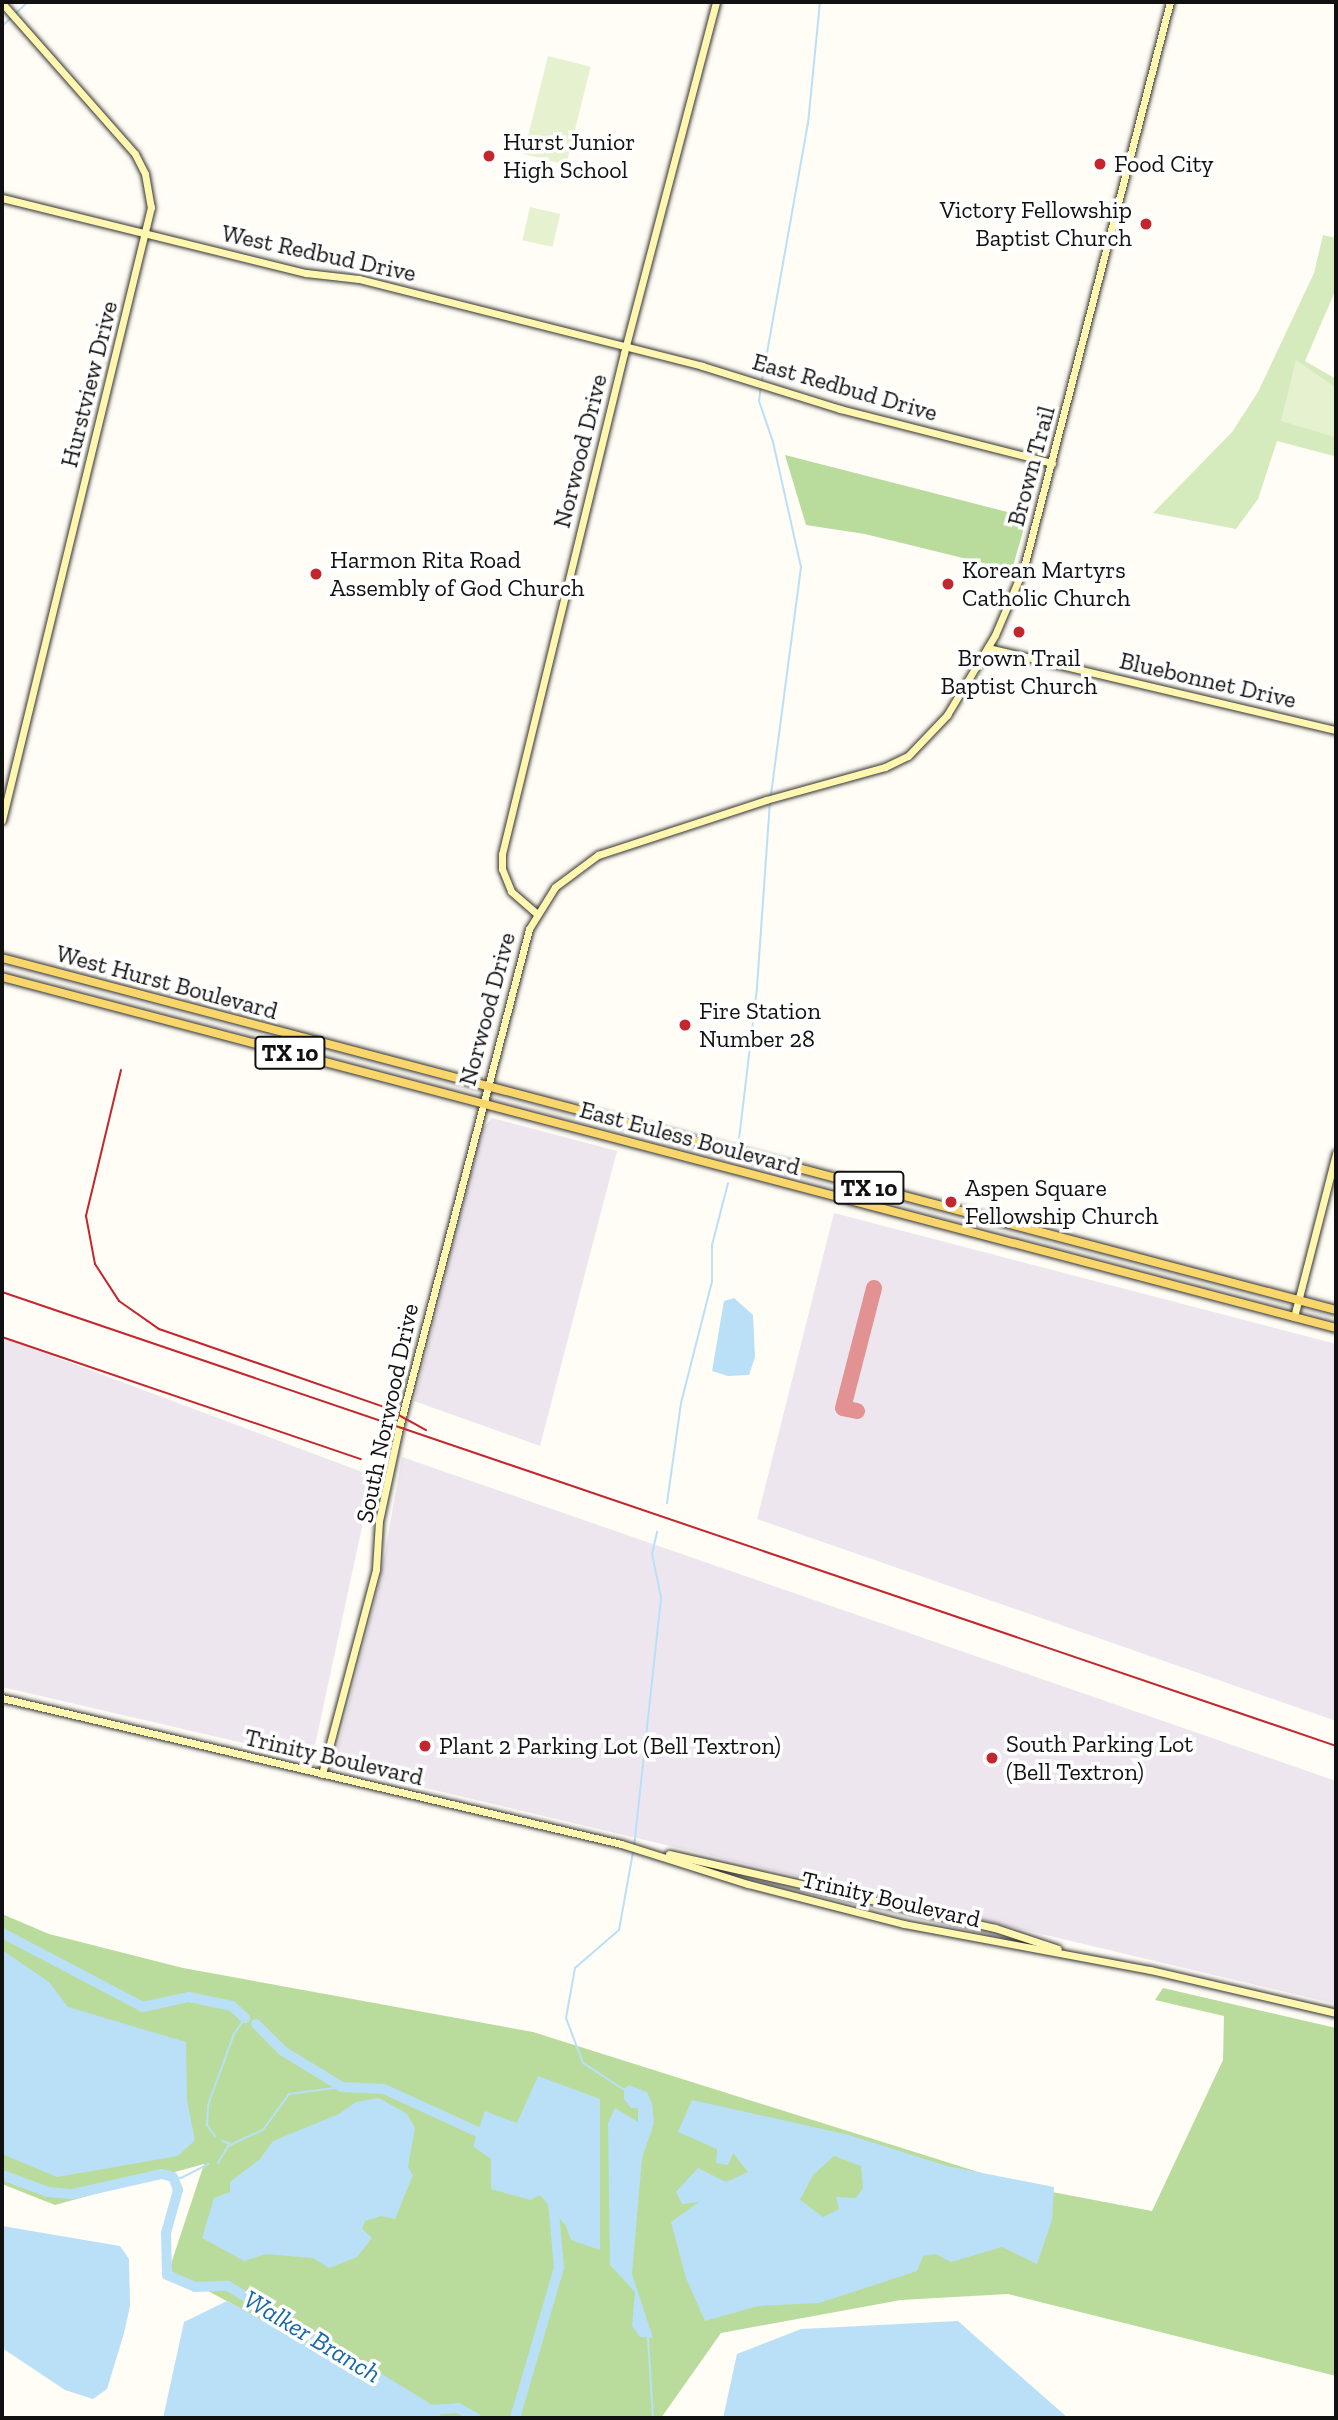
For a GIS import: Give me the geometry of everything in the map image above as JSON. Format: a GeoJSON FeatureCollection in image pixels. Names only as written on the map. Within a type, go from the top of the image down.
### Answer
{"type":"FeatureCollection","features":[{"type":"Feature","properties":{"kind":"main road","name":"Norwood Drive"},"geometry":{"type":"LineString","coordinates":[[482,1102],[523,943],[536,914],[511,891],[502,869],[502,854],[627,347],[716,2]]}},
{"type":"Feature","properties":{"kind":"main road","name":"Brown Trail"},"geometry":{"type":"LineString","coordinates":[[536,914],[573,870],[609,849],[765,800],[885,767],[908,756],[931,736],[988,648],[1024,567],[1170,2]]}},
{"type":"Feature","properties":{"kind":"main road","name":"Hurstview Drive"},"geometry":{"type":"LineString","coordinates":[[2,820],[147,233],[151,197],[139,162],[4,6]]}},
{"type":"Feature","properties":{"kind":"main road","name":"West Redbud Drive"},"geometry":{"type":"LineString","coordinates":[[2,198],[306,272],[347,276],[627,347]]}},
{"type":"Feature","properties":{"kind":"main road","name":"East Redbud Drive"},"geometry":{"type":"LineString","coordinates":[[627,347],[752,380],[831,406],[1052,463]]}},
{"type":"Feature","properties":{"kind":"main road","name":"Bluebonnet Drive"},"geometry":{"type":"LineString","coordinates":[[988,648],[1336,730]]}},
{"type":"Feature","properties":{"kind":"main road","name":"West Hurst Boulevard"},"geometry":{"type":"LineString","coordinates":[[2,958],[486,1085]]}},
{"type":"Feature","properties":{"kind":"main road","name":"West Hurst Boulevard"},"geometry":{"type":"LineString","coordinates":[[2,977],[482,1102]]}},
{"type":"Feature","properties":{"kind":"main road","name":"East Euless Boulevard"},"geometry":{"type":"LineString","coordinates":[[486,1085],[1336,1310]]}},
{"type":"Feature","properties":{"kind":"main road","name":"East Euless Boulevard"},"geometry":{"type":"LineString","coordinates":[[482,1102],[1336,1328]]}},
{"type":"Feature","properties":{"kind":"main road","name":"South Norwood Drive"},"geometry":{"type":"LineString","coordinates":[[322,1773],[376,1569],[379,1521],[398,1432],[482,1102]]}},
{"type":"Feature","properties":{"kind":"main road"},"geometry":{"type":"LineString","coordinates":[[1294,1317],[1336,1153]]}},
{"type":"Feature","properties":{"kind":"main road","name":"Trinity Boulevard"},"geometry":{"type":"LineString","coordinates":[[2,1698],[657,1853],[995,1928],[1078,1956]]}},
{"type":"Feature","properties":{"kind":"main road","name":"Trinity Boulevard"},"geometry":{"type":"LineString","coordinates":[[657,1853],[748,1884],[854,1912],[1078,1956],[1336,2013]]}},
{"type":"Feature","properties":{"kind":"shaded area"},"geometry":{"type":"Polygon","coordinates":[[[492,1118],[617,1151],[540,1446],[414,1401],[483,1128],[492,1118]]]}},
{"type":"Feature","properties":{"kind":"shaded area"},"geometry":{"type":"Polygon","coordinates":[[[834,1213],[1336,1344],[1336,1721],[757,1519],[834,1213]]]}},
{"type":"Feature","properties":{"kind":"shaded area"},"geometry":{"type":"Polygon","coordinates":[[[2,1337],[373,1476],[312,1759],[2,1687],[2,1337]]]}},
{"type":"Feature","properties":{"kind":"shaded area"},"geometry":{"type":"Polygon","coordinates":[[[402,1457],[1336,1781],[1336,2004],[333,1766],[380,1580],[402,1457]]]}},
{"type":"Feature","properties":{"kind":"green space"},"geometry":{"type":"Polygon","coordinates":[[[548,56],[591,67],[566,165],[524,154],[548,56]]]}},
{"type":"Feature","properties":{"kind":"green space"},"geometry":{"type":"Polygon","coordinates":[[[530,207],[560,214],[553,247],[522,240],[530,207]]]}},
{"type":"Feature","properties":{"kind":"green space"},"geometry":{"type":"Polygon","coordinates":[[[1323,235],[1336,238],[1336,289],[1305,361],[1336,379],[1334,456],[1277,441],[1258,499],[1236,529],[1153,513],[1232,432],[1258,392],[1314,273],[1323,235]]]}},
{"type":"Feature","properties":{"kind":"green space"},"geometry":{"type":"Polygon","coordinates":[[[1296,360],[1335,387],[1335,437],[1281,421],[1296,360]]]}},
{"type":"Feature","properties":{"kind":"green space"},"geometry":{"type":"Polygon","coordinates":[[[785,455],[1027,517],[1012,570],[865,534],[806,525],[785,455]]]}},
{"type":"Feature","properties":{"kind":"green space"},"geometry":{"type":"Polygon","coordinates":[[[2,1914],[49,1934],[183,1968],[533,2032],[1026,2187],[1152,2211],[1223,2060],[1224,2016],[1155,2000],[1163,1988],[1336,2028],[1336,2376],[1008,2294],[901,2300],[721,2333],[661,2418],[444,2418],[169,2270],[204,2164],[55,2205],[2,2184],[2,1914]]]}},
{"type":"Feature","properties":{"kind":"water"},"geometry":{"type":"Polygon","coordinates":[[[734,1298],[753,1315],[755,1357],[749,1375],[728,1376],[712,1371],[724,1301],[734,1298]]]}},
{"type":"Feature","properties":{"kind":"water"},"geometry":{"type":"Polygon","coordinates":[[[2,1950],[49,1982],[68,2007],[186,2042],[187,2101],[195,2140],[178,2156],[57,2177],[2,2154],[2,1950]]]}},
{"type":"Feature","properties":{"kind":"water"},"geometry":{"type":"Polygon","coordinates":[[[538,2076],[600,2099],[600,2250],[571,2240],[566,2226],[540,2195],[530,2200],[491,2189],[491,2159],[473,2146],[485,2111],[517,2123],[538,2076]]]}},
{"type":"Feature","properties":{"kind":"water"},"geometry":{"type":"Polygon","coordinates":[[[629,2085],[647,2092],[652,2104],[654,2123],[642,2158],[632,2274],[653,2338],[640,2337],[632,2326],[635,2292],[610,2265],[608,2123],[615,2108],[638,2122],[638,2108],[631,2108],[624,2099],[624,2089],[629,2085]]]}},
{"type":"Feature","properties":{"kind":"water"},"geometry":{"type":"Polygon","coordinates":[[[379,2098],[407,2114],[415,2128],[408,2167],[413,2175],[395,2219],[381,2216],[365,2221],[362,2229],[372,2238],[357,2257],[329,2268],[313,2258],[266,2254],[244,2261],[202,2238],[214,2198],[230,2192],[230,2182],[260,2159],[273,2141],[339,2114],[356,2102],[379,2098]]]}},
{"type":"Feature","properties":{"kind":"water"},"geometry":{"type":"Polygon","coordinates":[[[692,2100],[849,2135],[947,2166],[1054,2187],[1052,2220],[1037,2264],[1002,2247],[951,2262],[936,2254],[923,2256],[917,2271],[819,2303],[758,2306],[705,2321],[686,2278],[671,2222],[699,2202],[682,2204],[676,2192],[698,2168],[726,2182],[748,2172],[733,2153],[728,2165],[716,2163],[717,2149],[678,2132],[692,2100]],[[834,2156],[813,2175],[800,2200],[823,2217],[839,2209],[836,2197],[856,2198],[863,2188],[861,2166],[834,2156]]]}},
{"type":"Feature","properties":{"kind":"water"},"geometry":{"type":"Polygon","coordinates":[[[2,2226],[120,2246],[129,2259],[130,2306],[124,2333],[107,2389],[93,2399],[65,2390],[2,2348],[2,2226]]]}},
{"type":"Feature","properties":{"kind":"water"},"geometry":{"type":"Polygon","coordinates":[[[227,2301],[444,2418],[163,2418],[184,2322],[227,2301]]]}},
{"type":"Feature","properties":{"kind":"water"},"geometry":{"type":"Polygon","coordinates":[[[958,2321],[1068,2418],[723,2418],[737,2354],[801,2329],[958,2321]]]}},
{"type":"Feature","properties":{"kind":"waterway"},"geometry":{"type":"LineString","coordinates":[[16,13],[28,2]]}},
{"type":"Feature","properties":{"kind":"waterway"},"geometry":{"type":"LineString","coordinates":[[762,381],[808,124],[820,2]]}},
{"type":"Feature","properties":{"kind":"waterway"},"geometry":{"type":"LineString","coordinates":[[2,26],[12,17]]}},
{"type":"Feature","properties":{"kind":"waterway"},"geometry":{"type":"LineString","coordinates":[[761,386],[759,401],[773,442],[801,567],[771,796]]}},
{"type":"Feature","properties":{"kind":"waterway"},"geometry":{"type":"LineString","coordinates":[[739,1139],[757,987],[770,802]]}},
{"type":"Feature","properties":{"kind":"waterway"},"geometry":{"type":"LineString","coordinates":[[667,1503],[681,1403],[712,1281],[712,1245],[728,1183]]}},
{"type":"Feature","properties":{"kind":"waterway"},"geometry":{"type":"LineString","coordinates":[[634,1847],[661,1597],[652,1554],[657,1532]]}},
{"type":"Feature","properties":{"kind":"waterway"},"geometry":{"type":"LineString","coordinates":[[623,2089],[583,2063],[566,2018],[575,1968],[619,1930],[633,1852]]}},
{"type":"Feature","properties":{"kind":"waterway"},"geometry":{"type":"LineString","coordinates":[[2,1933],[143,2007],[189,1997],[232,2006],[245,2018]]}},
{"type":"Feature","properties":{"kind":"waterway"},"geometry":{"type":"LineString","coordinates":[[215,2136],[207,2125],[208,2105],[234,2034],[245,2018]]}},
{"type":"Feature","properties":{"kind":"waterway"},"geometry":{"type":"LineString","coordinates":[[256,2024],[283,2051],[342,2087],[384,2089],[489,2137]]}},
{"type":"Feature","properties":{"kind":"waterway"},"geometry":{"type":"LineString","coordinates":[[218,2163],[228,2146],[263,2130],[289,2094],[342,2087]]}},
{"type":"Feature","properties":{"kind":"waterway"},"geometry":{"type":"LineString","coordinates":[[222,2141],[231,2144]]}},
{"type":"Feature","properties":{"kind":"waterway"},"geometry":{"type":"LineString","coordinates":[[173,2177],[181,2178],[209,2164]]}},
{"type":"Feature","properties":{"kind":"waterway","name":"Walker Branch"},"geometry":{"type":"LineString","coordinates":[[2,2175],[48,2192],[73,2194],[162,2174],[173,2177],[178,2190],[166,2233],[167,2275],[195,2287],[228,2286],[431,2410],[458,2408],[476,2418]]}},
{"type":"Feature","properties":{"kind":"waterway"},"geometry":{"type":"LineString","coordinates":[[515,2418],[559,2268],[553,2201]]}},
{"type":"Feature","properties":{"kind":"waterway"},"geometry":{"type":"LineString","coordinates":[[648,2338],[653,2418]]}},
{"type":"Feature","properties":{"kind":"taxiway"},"geometry":{"type":"LineString","coordinates":[[857,1411],[843,1408],[874,1288]]}},
{"type":"Feature","properties":{"kind":"railway"},"geometry":{"type":"LineString","coordinates":[[121,1070],[86,1216],[95,1264],[119,1301],[159,1329],[384,1407],[426,1430]]}},
{"type":"Feature","properties":{"kind":"railway"},"geometry":{"type":"LineString","coordinates":[[2,1292],[1336,1746]]}},
{"type":"Feature","properties":{"kind":"railway"},"geometry":{"type":"LineString","coordinates":[[2,1337],[361,1459]]}},
{"type":"Feature","properties":{"kind":"place","name":"Hurst Junior High School"},"geometry":{"type":"Point","coordinates":[489,156]}},
{"type":"Feature","properties":{"kind":"place","name":"Food City"},"geometry":{"type":"Point","coordinates":[1100,164]}},
{"type":"Feature","properties":{"kind":"place","name":"Victory Fellowship Baptist Church"},"geometry":{"type":"Point","coordinates":[1146,224]}},
{"type":"Feature","properties":{"kind":"place","name":"Harmon Rita Road Assembly of God Church"},"geometry":{"type":"Point","coordinates":[316,574]}},
{"type":"Feature","properties":{"kind":"place","name":"Korean Martyrs Catholic Church"},"geometry":{"type":"Point","coordinates":[948,584]}},
{"type":"Feature","properties":{"kind":"place","name":"Brown Trail Baptist Church"},"geometry":{"type":"Point","coordinates":[1019,632]}},
{"type":"Feature","properties":{"kind":"place","name":"Fire Station Number 28"},"geometry":{"type":"Point","coordinates":[685,1025]}},
{"type":"Feature","properties":{"kind":"place","name":"Aspen Square Fellowship Church"},"geometry":{"type":"Point","coordinates":[951,1202]}},
{"type":"Feature","properties":{"kind":"place","name":"Plant 2 Parking Lot (Bell Textron)"},"geometry":{"type":"Point","coordinates":[425,1746]}},
{"type":"Feature","properties":{"kind":"place","name":"South Parking Lot (Bell Textron)"},"geometry":{"type":"Point","coordinates":[992,1758]}}]}
